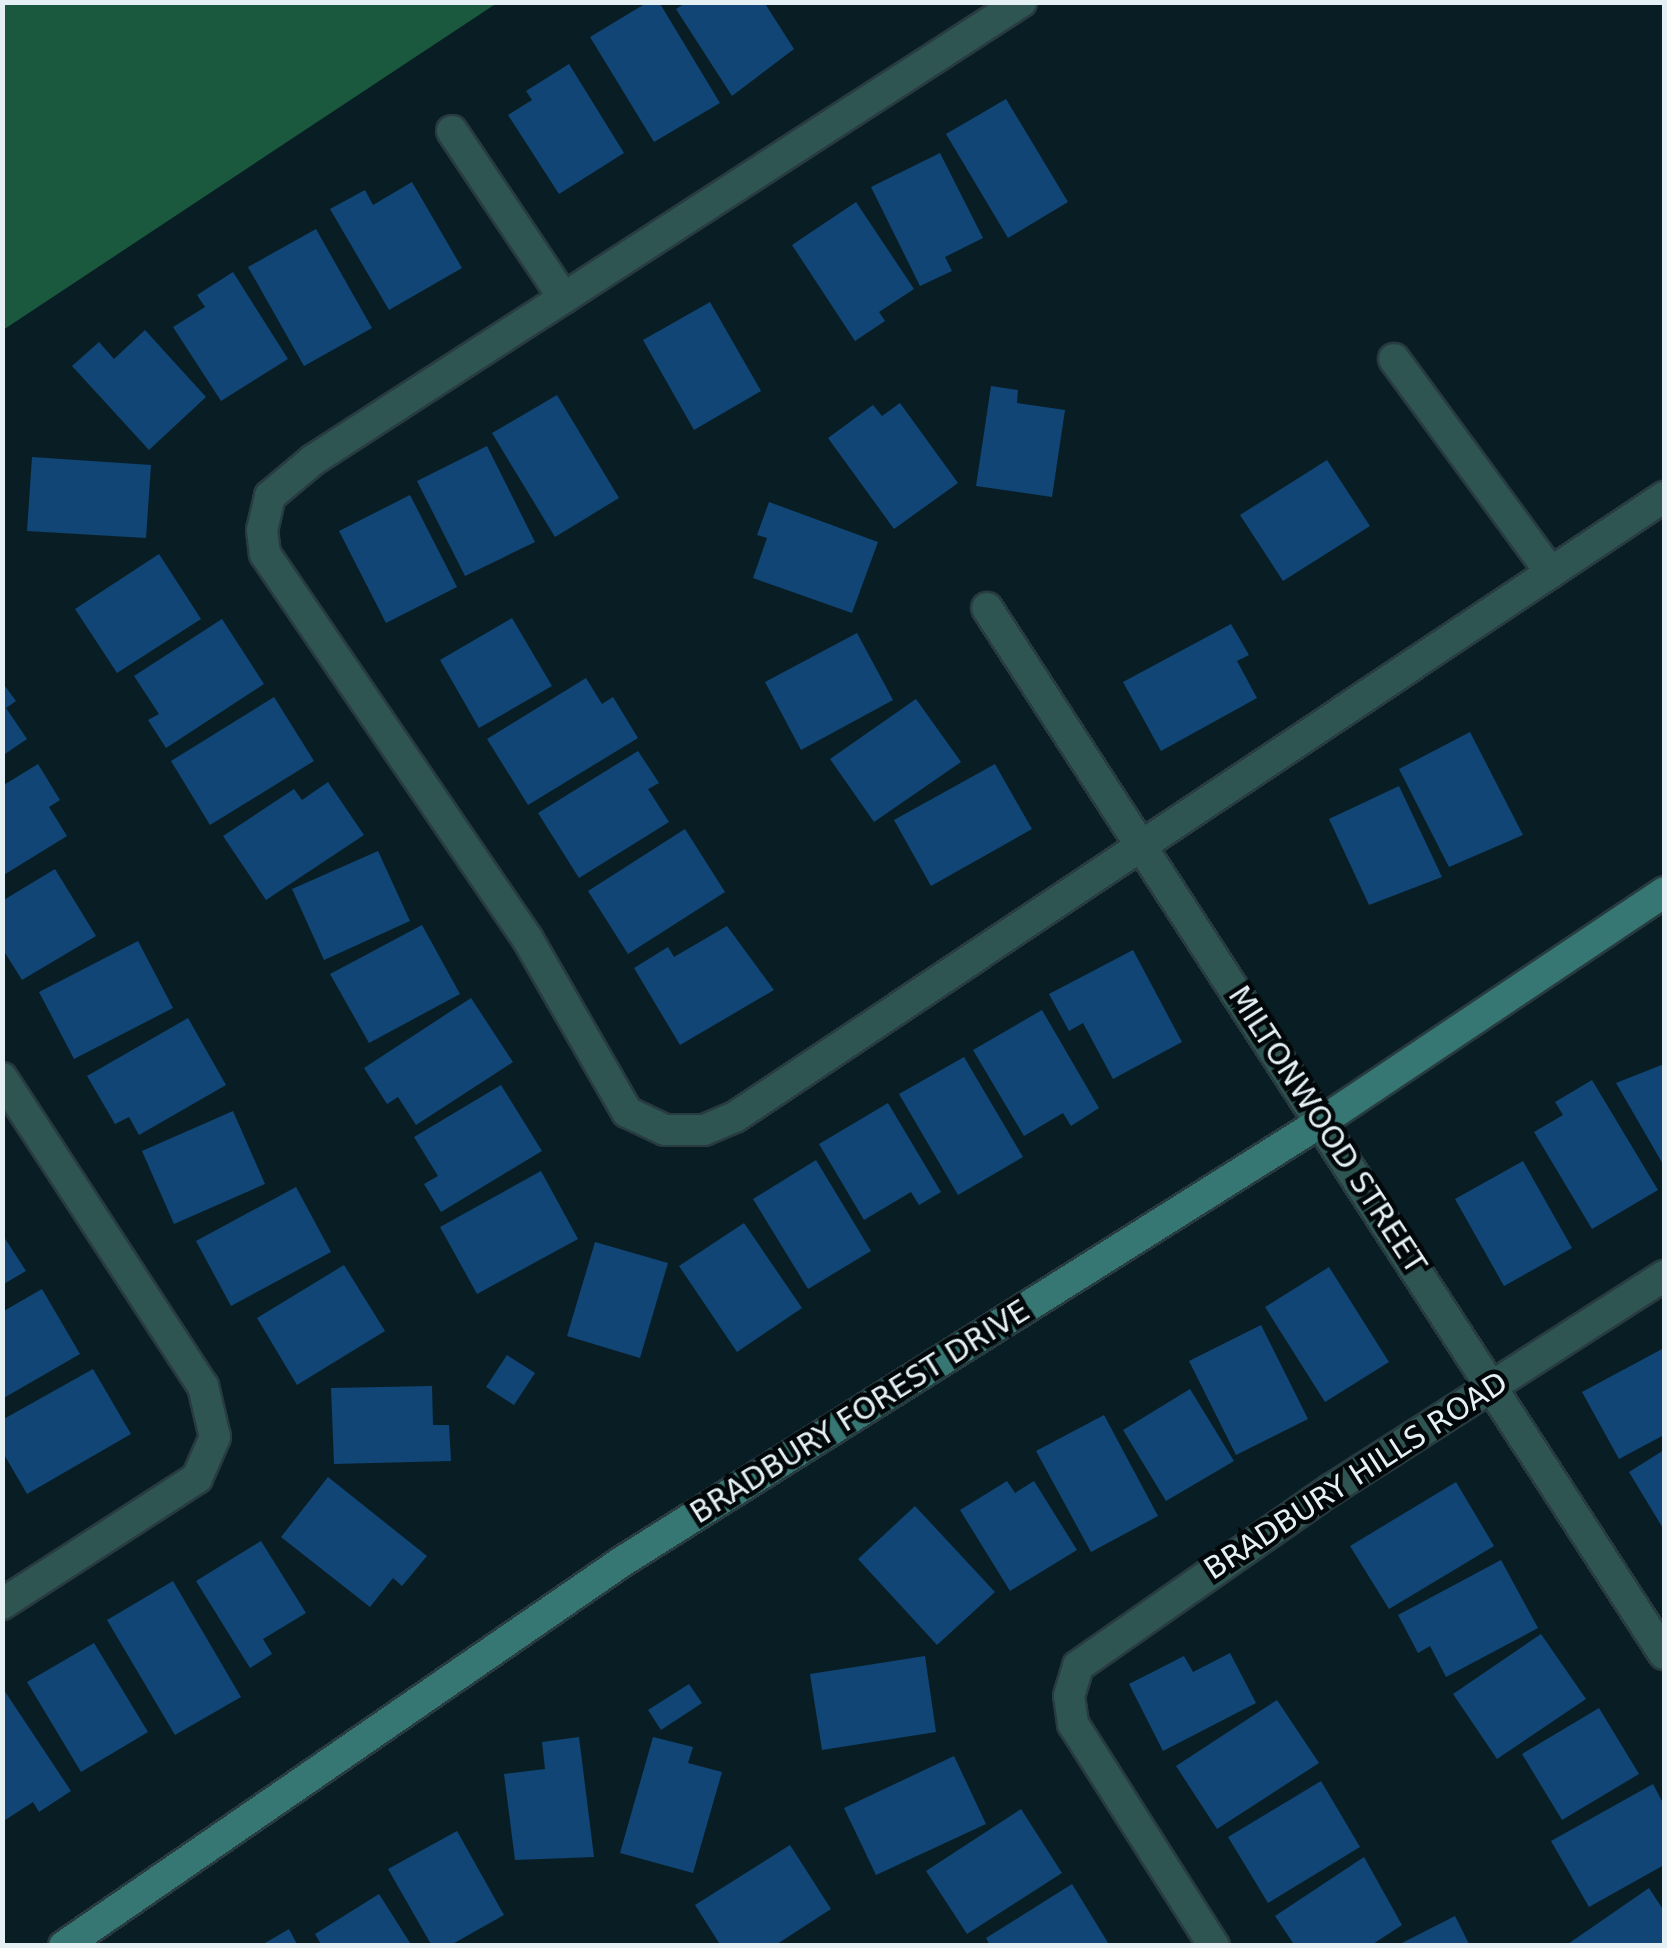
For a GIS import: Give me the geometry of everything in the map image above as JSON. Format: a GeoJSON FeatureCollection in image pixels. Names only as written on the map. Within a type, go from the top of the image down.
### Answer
{"type":"FeatureCollection","features":[{"type":"Feature","properties":{"kind":"street"},"geometry":{"type":"LineString","coordinates":[[1021,2],[313,460],[270,496],[262,530],[265,554],[527,938],[627,1112],[665,1130],[704,1130],[735,1117],[1664,497]]}},
{"type":"Feature","properties":{"kind":"street"},"geometry":{"type":"LineString","coordinates":[[452,131],[564,298]]}},
{"type":"Feature","properties":{"kind":"street"},"geometry":{"type":"LineString","coordinates":[[1394,359],[1551,574]]}},
{"type":"Feature","properties":{"kind":"street","name":"MILTONWOOD STREET"},"geometry":{"type":"LineString","coordinates":[[987,608],[1140,846],[1324,1120],[1664,1654]]}},
{"type":"Feature","properties":{"kind":"street","name":"BRADBURY FOREST DRIVE"},"geometry":{"type":"LineString","coordinates":[[64,1946],[623,1561],[1324,1120],[1664,892]]}},
{"type":"Feature","properties":{"kind":"street"},"geometry":{"type":"LineString","coordinates":[[2,1078],[203,1386],[214,1437],[198,1478],[2,1604]]}},
{"type":"Feature","properties":{"kind":"street","name":"BRADBURY HILLS ROAD"},"geometry":{"type":"LineString","coordinates":[[1214,1946],[1079,1736],[1070,1696],[1078,1666],[1092,1651],[1664,1276]]}},
{"type":"Feature","properties":{"kind":"green space"},"geometry":{"type":"Polygon","coordinates":[[[3,2],[497,2],[497,3],[3,330],[3,2]]]}},
{"type":"Feature","properties":{"kind":"building"},"geometry":{"type":"Polygon","coordinates":[[[648,2],[659,2],[720,103],[654,142],[590,37],[648,2]]]}},
{"type":"Feature","properties":{"kind":"building"},"geometry":{"type":"Polygon","coordinates":[[[687,2],[764,2],[794,49],[732,96],[676,9],[687,2]]]}},
{"type":"Feature","properties":{"kind":"building"},"geometry":{"type":"Polygon","coordinates":[[[569,64],[624,153],[559,194],[508,115],[532,100],[526,91],[569,64]]]}},
{"type":"Feature","properties":{"kind":"building"},"geometry":{"type":"Polygon","coordinates":[[[1006,99],[1068,202],[1008,238],[946,134],[1006,99]]]}},
{"type":"Feature","properties":{"kind":"building"},"geometry":{"type":"Polygon","coordinates":[[[940,153],[983,238],[945,257],[952,271],[920,286],[871,187],[940,153]]]}},
{"type":"Feature","properties":{"kind":"building"},"geometry":{"type":"Polygon","coordinates":[[[412,182],[462,268],[389,310],[330,209],[365,190],[373,205],[412,182]]]}},
{"type":"Feature","properties":{"kind":"building"},"geometry":{"type":"Polygon","coordinates":[[[856,202],[914,289],[879,312],[885,321],[855,341],[792,245],[856,202]]]}},
{"type":"Feature","properties":{"kind":"building"},"geometry":{"type":"Polygon","coordinates":[[[316,229],[372,328],[304,366],[248,267],[316,229]]]}},
{"type":"Feature","properties":{"kind":"building"},"geometry":{"type":"Polygon","coordinates":[[[233,272],[288,359],[221,401],[173,327],[205,307],[197,295],[233,272]]]}},
{"type":"Feature","properties":{"kind":"building"},"geometry":{"type":"Polygon","coordinates":[[[710,302],[761,391],[694,430],[643,340],[710,302]]]}},
{"type":"Feature","properties":{"kind":"building"},"geometry":{"type":"Polygon","coordinates":[[[145,330],[206,397],[149,450],[72,366],[99,342],[114,359],[145,330]]]}},
{"type":"Feature","properties":{"kind":"building"},"geometry":{"type":"Polygon","coordinates":[[[991,386],[1018,390],[1017,403],[1065,410],[1052,497],[976,486],[991,386]]]}},
{"type":"Feature","properties":{"kind":"building"},"geometry":{"type":"Polygon","coordinates":[[[557,395],[619,498],[555,537],[492,433],[557,395]]]}},
{"type":"Feature","properties":{"kind":"building"},"geometry":{"type":"Polygon","coordinates":[[[900,403],[958,483],[894,529],[828,438],[873,405],[882,416],[900,403]]]}},
{"type":"Feature","properties":{"kind":"building"},"geometry":{"type":"Polygon","coordinates":[[[487,446],[535,542],[465,576],[417,481],[487,446]]]}},
{"type":"Feature","properties":{"kind":"building"},"geometry":{"type":"Polygon","coordinates":[[[32,457],[151,465],[146,538],[27,531],[32,457]]]}},
{"type":"Feature","properties":{"kind":"building"},"geometry":{"type":"Polygon","coordinates":[[[1327,460],[1370,526],[1283,581],[1240,515],[1327,460]]]}},
{"type":"Feature","properties":{"kind":"building"},"geometry":{"type":"Polygon","coordinates":[[[410,495],[457,587],[386,623],[339,531],[410,495]]]}},
{"type":"Feature","properties":{"kind":"building"},"geometry":{"type":"Polygon","coordinates":[[[769,502],[878,542],[852,613],[753,578],[767,538],[757,535],[769,502]]]}},
{"type":"Feature","properties":{"kind":"building"},"geometry":{"type":"Polygon","coordinates":[[[159,554],[201,619],[117,673],[75,609],[159,554]]]}},
{"type":"Feature","properties":{"kind":"building"},"geometry":{"type":"Polygon","coordinates":[[[512,618],[552,686],[479,728],[440,660],[512,618]]]}},
{"type":"Feature","properties":{"kind":"building"},"geometry":{"type":"Polygon","coordinates":[[[222,619],[264,684],[166,748],[148,720],[159,714],[134,676],[222,619]]]}},
{"type":"Feature","properties":{"kind":"building"},"geometry":{"type":"Polygon","coordinates":[[[1231,624],[1249,655],[1237,661],[1257,698],[1161,751],[1123,682],[1231,624]]]}},
{"type":"Feature","properties":{"kind":"building"},"geometry":{"type":"Polygon","coordinates":[[[857,633],[893,700],[801,750],[765,682],[857,633]]]}},
{"type":"Feature","properties":{"kind":"building"},"geometry":{"type":"Polygon","coordinates":[[[586,678],[602,704],[613,697],[638,738],[528,805],[487,739],[586,678]]]}},
{"type":"Feature","properties":{"kind":"building"},"geometry":{"type":"Polygon","coordinates":[[[2,682],[16,701],[6,708],[27,739],[2,756],[2,682]]]}},
{"type":"Feature","properties":{"kind":"building"},"geometry":{"type":"Polygon","coordinates":[[[274,697],[314,761],[210,825],[171,761],[274,697]]]}},
{"type":"Feature","properties":{"kind":"building"},"geometry":{"type":"Polygon","coordinates":[[[916,699],[961,762],[874,822],[830,759],[916,699]]]}},
{"type":"Feature","properties":{"kind":"building"},"geometry":{"type":"Polygon","coordinates":[[[1470,732],[1523,835],[1449,867],[1399,769],[1470,732]]]}},
{"type":"Feature","properties":{"kind":"building"},"geometry":{"type":"Polygon","coordinates":[[[638,751],[659,783],[648,789],[669,822],[579,878],[538,813],[638,751]]]}},
{"type":"Feature","properties":{"kind":"building"},"geometry":{"type":"Polygon","coordinates":[[[38,764],[60,800],[49,807],[67,836],[2,876],[2,786],[38,764]]]}},
{"type":"Feature","properties":{"kind":"building"},"geometry":{"type":"Polygon","coordinates":[[[995,764],[1032,829],[931,886],[894,820],[995,764]]]}},
{"type":"Feature","properties":{"kind":"building"},"geometry":{"type":"Polygon","coordinates":[[[328,782],[364,835],[266,900],[223,836],[294,789],[302,800],[328,782]]]}},
{"type":"Feature","properties":{"kind":"building"},"geometry":{"type":"Polygon","coordinates":[[[1399,786],[1442,877],[1369,905],[1329,819],[1399,786]]]}},
{"type":"Feature","properties":{"kind":"building"},"geometry":{"type":"Polygon","coordinates":[[[685,829],[725,892],[628,954],[588,891],[685,829]]]}},
{"type":"Feature","properties":{"kind":"building"},"geometry":{"type":"Polygon","coordinates":[[[378,851],[410,921],[324,960],[292,889],[378,851]]]}},
{"type":"Feature","properties":{"kind":"building"},"geometry":{"type":"Polygon","coordinates":[[[55,869],[96,936],[22,980],[2,948],[2,901],[55,869]]]}},
{"type":"Feature","properties":{"kind":"building"},"geometry":{"type":"Polygon","coordinates":[[[422,925],[460,994],[369,1043],[330,974],[422,925]]]}},
{"type":"Feature","properties":{"kind":"building"},"geometry":{"type":"Polygon","coordinates":[[[727,926],[774,990],[680,1045],[634,968],[668,947],[674,957],[727,926]]]}},
{"type":"Feature","properties":{"kind":"building"},"geometry":{"type":"Polygon","coordinates":[[[138,941],[173,1008],[74,1059],[39,992],[138,941]]]}},
{"type":"Feature","properties":{"kind":"building"},"geometry":{"type":"Polygon","coordinates":[[[1133,950],[1182,1042],[1113,1079],[1083,1023],[1069,1031],[1049,994],[1133,950]]]}},
{"type":"Feature","properties":{"kind":"building"},"geometry":{"type":"Polygon","coordinates":[[[471,998],[513,1062],[416,1125],[398,1097],[387,1104],[364,1068],[471,998]]]}},
{"type":"Feature","properties":{"kind":"building"},"geometry":{"type":"Polygon","coordinates":[[[1042,1010],[1099,1108],[1071,1126],[1063,1113],[1024,1136],[973,1050],[1042,1010]]]}},
{"type":"Feature","properties":{"kind":"building"},"geometry":{"type":"Polygon","coordinates":[[[188,1018],[226,1085],[139,1135],[129,1117],[115,1124],[87,1076],[188,1018]]]}},
{"type":"Feature","properties":{"kind":"building"},"geometry":{"type":"Polygon","coordinates":[[[964,1057],[1023,1157],[958,1195],[899,1094],[964,1057]]]}},
{"type":"Feature","properties":{"kind":"building"},"geometry":{"type":"Polygon","coordinates":[[[1664,1064],[1664,1166],[1616,1083],[1664,1064]]]}},
{"type":"Feature","properties":{"kind":"building"},"geometry":{"type":"Polygon","coordinates":[[[1592,1080],[1658,1190],[1592,1229],[1534,1132],[1563,1115],[1555,1102],[1592,1080]]]}},
{"type":"Feature","properties":{"kind":"building"},"geometry":{"type":"Polygon","coordinates":[[[501,1085],[542,1151],[441,1212],[424,1184],[438,1176],[414,1137],[501,1085]]]}},
{"type":"Feature","properties":{"kind":"building"},"geometry":{"type":"Polygon","coordinates":[[[888,1103],[941,1192],[919,1205],[911,1192],[864,1220],[819,1144],[888,1103]]]}},
{"type":"Feature","properties":{"kind":"building"},"geometry":{"type":"Polygon","coordinates":[[[233,1111],[265,1184],[174,1224],[142,1151],[233,1111]]]}},
{"type":"Feature","properties":{"kind":"building"},"geometry":{"type":"Polygon","coordinates":[[[816,1160],[871,1251],[808,1289],[753,1199],[816,1160]]]}},
{"type":"Feature","properties":{"kind":"building"},"geometry":{"type":"Polygon","coordinates":[[[1523,1161],[1572,1248],[1504,1286],[1455,1199],[1523,1161]]]}},
{"type":"Feature","properties":{"kind":"building"},"geometry":{"type":"Polygon","coordinates":[[[541,1171],[578,1239],[477,1294],[440,1227],[541,1171]]]}},
{"type":"Feature","properties":{"kind":"building"},"geometry":{"type":"Polygon","coordinates":[[[296,1187],[331,1252],[231,1306],[196,1241],[296,1187]]]}},
{"type":"Feature","properties":{"kind":"building"},"geometry":{"type":"Polygon","coordinates":[[[744,1223],[802,1308],[737,1352],[679,1266],[744,1223]]]}},
{"type":"Feature","properties":{"kind":"building"},"geometry":{"type":"Polygon","coordinates":[[[2,1234],[26,1271],[2,1285],[2,1234]]]}},
{"type":"Feature","properties":{"kind":"building"},"geometry":{"type":"Polygon","coordinates":[[[595,1242],[668,1263],[640,1358],[567,1336],[595,1242]]]}},
{"type":"Feature","properties":{"kind":"building"},"geometry":{"type":"Polygon","coordinates":[[[344,1265],[385,1331],[297,1385],[257,1318],[344,1265]]]}},
{"type":"Feature","properties":{"kind":"building"},"geometry":{"type":"Polygon","coordinates":[[[1329,1267],[1389,1362],[1325,1402],[1265,1307],[1329,1267]]]}},
{"type":"Feature","properties":{"kind":"building"},"geometry":{"type":"Polygon","coordinates":[[[42,1289],[80,1354],[2,1399],[2,1312],[42,1289]]]}},
{"type":"Feature","properties":{"kind":"building"},"geometry":{"type":"Polygon","coordinates":[[[1261,1325],[1308,1419],[1236,1455],[1189,1361],[1261,1325]]]}},
{"type":"Feature","properties":{"kind":"building"},"geometry":{"type":"Polygon","coordinates":[[[1664,1348],[1664,1435],[1619,1459],[1582,1392],[1664,1348]]]}},
{"type":"Feature","properties":{"kind":"building"},"geometry":{"type":"Polygon","coordinates":[[[507,1355],[535,1373],[514,1405],[486,1387],[507,1355]]]}},
{"type":"Feature","properties":{"kind":"building"},"geometry":{"type":"Polygon","coordinates":[[[93,1369],[131,1434],[27,1494],[2,1451],[2,1420],[93,1369]]]}},
{"type":"Feature","properties":{"kind":"building"},"geometry":{"type":"Polygon","coordinates":[[[432,1386],[433,1425],[449,1425],[451,1461],[334,1464],[331,1388],[432,1386]]]}},
{"type":"Feature","properties":{"kind":"building"},"geometry":{"type":"Polygon","coordinates":[[[1190,1389],[1234,1461],[1166,1501],[1123,1430],[1190,1389]]]}},
{"type":"Feature","properties":{"kind":"building"},"geometry":{"type":"Polygon","coordinates":[[[1104,1415],[1158,1516],[1091,1552],[1036,1451],[1104,1415]]]}},
{"type":"Feature","properties":{"kind":"building"},"geometry":{"type":"Polygon","coordinates":[[[1664,1450],[1664,1530],[1629,1472],[1664,1450]]]}},
{"type":"Feature","properties":{"kind":"building"},"geometry":{"type":"Polygon","coordinates":[[[328,1477],[427,1556],[402,1586],[393,1578],[370,1607],[281,1537],[328,1477]]]}},
{"type":"Feature","properties":{"kind":"building"},"geometry":{"type":"Polygon","coordinates":[[[1007,1481],[1015,1493],[1034,1481],[1077,1550],[1010,1591],[960,1510],[1007,1481]]]}},
{"type":"Feature","properties":{"kind":"building"},"geometry":{"type":"Polygon","coordinates":[[[1456,1482],[1494,1546],[1389,1609],[1350,1546],[1456,1482]]]}},
{"type":"Feature","properties":{"kind":"building"},"geometry":{"type":"Polygon","coordinates":[[[915,1506],[995,1592],[937,1645],[858,1559],[915,1506]]]}},
{"type":"Feature","properties":{"kind":"building"},"geometry":{"type":"Polygon","coordinates":[[[261,1541],[306,1613],[263,1639],[272,1654],[250,1668],[196,1581],[261,1541]]]}},
{"type":"Feature","properties":{"kind":"building"},"geometry":{"type":"Polygon","coordinates":[[[1501,1560],[1538,1628],[1446,1677],[1430,1646],[1418,1653],[1398,1615],[1501,1560]]]}},
{"type":"Feature","properties":{"kind":"building"},"geometry":{"type":"Polygon","coordinates":[[[173,1581],[241,1697],[175,1735],[107,1620],[173,1581]]]}},
{"type":"Feature","properties":{"kind":"building"},"geometry":{"type":"Polygon","coordinates":[[[1541,1634],[1586,1699],[1497,1759],[1453,1694],[1541,1634]]]}},
{"type":"Feature","properties":{"kind":"building"},"geometry":{"type":"Polygon","coordinates":[[[94,1643],[148,1732],[81,1772],[27,1682],[94,1643]]]}},
{"type":"Feature","properties":{"kind":"building"},"geometry":{"type":"Polygon","coordinates":[[[1230,1653],[1256,1703],[1163,1751],[1129,1684],[1184,1656],[1193,1672],[1230,1653]]]}},
{"type":"Feature","properties":{"kind":"building"},"geometry":{"type":"Polygon","coordinates":[[[925,1656],[936,1732],[822,1750],[810,1674],[925,1656]]]}},
{"type":"Feature","properties":{"kind":"building"},"geometry":{"type":"Polygon","coordinates":[[[689,1684],[702,1703],[661,1730],[648,1710],[689,1684]]]}},
{"type":"Feature","properties":{"kind":"building"},"geometry":{"type":"Polygon","coordinates":[[[2,1687],[71,1791],[39,1812],[33,1802],[2,1822],[2,1687]]]}},
{"type":"Feature","properties":{"kind":"building"},"geometry":{"type":"Polygon","coordinates":[[[1277,1700],[1319,1763],[1217,1829],[1176,1766],[1277,1700]]]}},
{"type":"Feature","properties":{"kind":"building"},"geometry":{"type":"Polygon","coordinates":[[[1599,1708],[1639,1774],[1562,1820],[1522,1754],[1599,1708]]]}},
{"type":"Feature","properties":{"kind":"building"},"geometry":{"type":"Polygon","coordinates":[[[579,1737],[594,1857],[515,1860],[504,1774],[545,1769],[542,1742],[579,1737]]]}},
{"type":"Feature","properties":{"kind":"building"},"geometry":{"type":"Polygon","coordinates":[[[653,1737],[693,1747],[688,1763],[722,1772],[693,1873],[620,1853],[653,1737]]]}},
{"type":"Feature","properties":{"kind":"building"},"geometry":{"type":"Polygon","coordinates":[[[954,1756],[986,1824],[876,1875],[844,1808],[954,1756]]]}},
{"type":"Feature","properties":{"kind":"building"},"geometry":{"type":"Polygon","coordinates":[[[1321,1781],[1360,1847],[1268,1903],[1228,1837],[1321,1781]]]}},
{"type":"Feature","properties":{"kind":"building"},"geometry":{"type":"Polygon","coordinates":[[[1653,1784],[1664,1805],[1664,1865],[1589,1907],[1551,1841],[1653,1784]]]}},
{"type":"Feature","properties":{"kind":"building"},"geometry":{"type":"Polygon","coordinates":[[[1021,1809],[1062,1873],[967,1934],[926,1871],[1021,1809]]]}},
{"type":"Feature","properties":{"kind":"building"},"geometry":{"type":"Polygon","coordinates":[[[457,1831],[504,1915],[449,1946],[432,1946],[388,1869],[457,1831]]]}},
{"type":"Feature","properties":{"kind":"building"},"geometry":{"type":"Polygon","coordinates":[[[790,1845],[831,1909],[774,1946],[721,1946],[695,1905],[790,1845]]]}},
{"type":"Feature","properties":{"kind":"building"},"geometry":{"type":"Polygon","coordinates":[[[1364,1857],[1402,1925],[1370,1946],[1295,1946],[1275,1916],[1364,1857]]]}},
{"type":"Feature","properties":{"kind":"building"},"geometry":{"type":"Polygon","coordinates":[[[1072,1884],[1110,1946],[990,1946],[986,1938],[1072,1884]]]}},
{"type":"Feature","properties":{"kind":"building"},"geometry":{"type":"Polygon","coordinates":[[[1649,1888],[1664,1911],[1664,1946],[1565,1946],[1649,1888]]]}},
{"type":"Feature","properties":{"kind":"building"},"geometry":{"type":"Polygon","coordinates":[[[379,1894],[412,1946],[322,1946],[315,1934],[379,1894]]]}},
{"type":"Feature","properties":{"kind":"building"},"geometry":{"type":"Polygon","coordinates":[[[1455,1916],[1470,1946],[1396,1946],[1455,1916]]]}},
{"type":"Feature","properties":{"kind":"building"},"geometry":{"type":"Polygon","coordinates":[[[289,1929],[298,1946],[260,1946],[289,1929]]]}}]}
